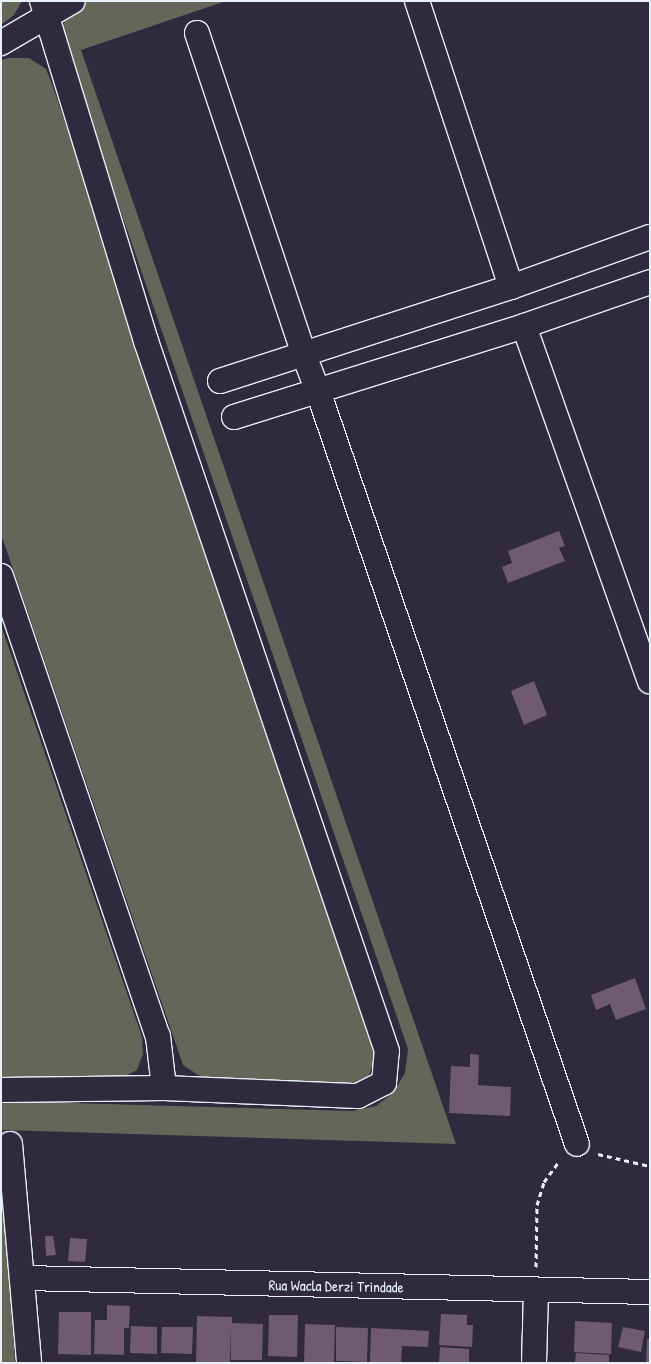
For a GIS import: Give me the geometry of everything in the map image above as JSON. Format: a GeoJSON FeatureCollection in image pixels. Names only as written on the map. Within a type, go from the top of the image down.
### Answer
{"type":"FeatureCollection","features":[{"type":"Feature","properties":{"kind":"street"},"geometry":{"type":"LineString","coordinates":[[1,43],[44,9],[73,1]]}},
{"type":"Feature","properties":{"kind":"street"},"geometry":{"type":"LineString","coordinates":[[417,1],[511,286]]}},
{"type":"Feature","properties":{"kind":"street"},"geometry":{"type":"LineString","coordinates":[[1,1090],[164,1088],[358,1096],[384,1083],[387,1051],[146,341],[44,9]]}},
{"type":"Feature","properties":{"kind":"street"},"geometry":{"type":"LineString","coordinates":[[197,33],[304,355],[577,1144]]}},
{"type":"Feature","properties":{"kind":"street"},"geometry":{"type":"LineString","coordinates":[[220,381],[511,286],[650,237]]}},
{"type":"Feature","properties":{"kind":"street"},"geometry":{"type":"LineString","coordinates":[[234,417],[524,326],[650,282]]}},
{"type":"Feature","properties":{"kind":"street"},"geometry":{"type":"LineString","coordinates":[[524,326],[650,680]]}},
{"type":"Feature","properties":{"kind":"street"},"geometry":{"type":"LineString","coordinates":[[1,576],[158,1036],[164,1088]]}},
{"type":"Feature","properties":{"kind":"street"},"geometry":{"type":"LineString","coordinates":[[10,1144],[29,1363]]}},
{"type":"Feature","properties":{"kind":"street","name":"Rua Wacla Derzi Trindade"},"geometry":{"type":"LineString","coordinates":[[23,1278],[650,1292]]}},
{"type":"Feature","properties":{"kind":"street"},"geometry":{"type":"LineString","coordinates":[[534,1363],[536,1290]]}},
{"type":"Feature","properties":{"kind":"path"},"geometry":{"type":"LineString","coordinates":[[536,1290],[537,1205],[544,1182],[559,1161],[577,1144],[600,1155],[650,1166]]}},
{"type":"Feature","properties":{"kind":"green space"},"geometry":{"type":"Polygon","coordinates":[[[1,1],[22,1],[14,15],[1,25],[1,1]]]}},
{"type":"Feature","properties":{"kind":"green space"},"geometry":{"type":"Polygon","coordinates":[[[87,1],[226,1],[81,50],[456,1144],[2,1130],[15,1363],[1,1363],[1,1101],[353,1111],[376,1106],[393,1093],[405,1073],[408,1049],[60,34],[65,20],[87,1]]]}},
{"type":"Feature","properties":{"kind":"green space"},"geometry":{"type":"Polygon","coordinates":[[[29,58],[46,69],[52,84],[376,1034],[378,1050],[366,1083],[350,1086],[215,1079],[198,1075],[183,1065],[1,534],[1,60],[29,58]]]}},
{"type":"Feature","properties":{"kind":"green space"},"geometry":{"type":"Polygon","coordinates":[[[1,625],[142,1037],[143,1054],[137,1070],[120,1079],[1,1077],[1,625]]]}},
{"type":"Feature","properties":{"kind":"building"},"geometry":{"type":"Polygon","coordinates":[[[559,531],[565,546],[559,548],[565,561],[508,583],[502,567],[512,563],[508,551],[559,531]]]}},
{"type":"Feature","properties":{"kind":"building"},"geometry":{"type":"Polygon","coordinates":[[[534,681],[547,715],[524,725],[511,691],[534,681]]]}},
{"type":"Feature","properties":{"kind":"building"},"geometry":{"type":"Polygon","coordinates":[[[635,978],[646,1009],[616,1020],[610,1004],[596,1010],[591,995],[635,978]]]}},
{"type":"Feature","properties":{"kind":"building"},"geometry":{"type":"Polygon","coordinates":[[[470,1054],[479,1055],[478,1085],[511,1087],[510,1116],[449,1113],[451,1066],[470,1067],[470,1054]]]}},
{"type":"Feature","properties":{"kind":"building"},"geometry":{"type":"Polygon","coordinates":[[[45,1236],[53,1236],[56,1255],[46,1256],[45,1236]]]}},
{"type":"Feature","properties":{"kind":"building"},"geometry":{"type":"Polygon","coordinates":[[[70,1238],[87,1239],[85,1262],[68,1261],[70,1238]]]}},
{"type":"Feature","properties":{"kind":"building"},"geometry":{"type":"Polygon","coordinates":[[[107,1305],[130,1306],[129,1328],[124,1328],[124,1355],[94,1354],[95,1320],[107,1320],[107,1305]]]}},
{"type":"Feature","properties":{"kind":"building"},"geometry":{"type":"Polygon","coordinates":[[[59,1312],[91,1312],[91,1355],[58,1354],[59,1312]]]}},
{"type":"Feature","properties":{"kind":"building"},"geometry":{"type":"Polygon","coordinates":[[[441,1314],[467,1315],[467,1325],[473,1325],[472,1347],[439,1345],[441,1314]]]}},
{"type":"Feature","properties":{"kind":"building"},"geometry":{"type":"Polygon","coordinates":[[[269,1315],[298,1315],[297,1357],[268,1356],[269,1315]]]}},
{"type":"Feature","properties":{"kind":"building"},"geometry":{"type":"Polygon","coordinates":[[[197,1316],[232,1317],[232,1323],[263,1324],[262,1360],[231,1360],[231,1326],[230,1363],[196,1363],[197,1316]]]}},
{"type":"Feature","properties":{"kind":"building"},"geometry":{"type":"Polygon","coordinates":[[[575,1321],[612,1323],[611,1354],[574,1352],[575,1321]]]}},
{"type":"Feature","properties":{"kind":"building"},"geometry":{"type":"Polygon","coordinates":[[[305,1324],[335,1325],[334,1363],[304,1363],[305,1324]]]}},
{"type":"Feature","properties":{"kind":"building"},"geometry":{"type":"Polygon","coordinates":[[[131,1326],[157,1327],[157,1354],[130,1353],[131,1326]]]}},
{"type":"Feature","properties":{"kind":"building"},"geometry":{"type":"Polygon","coordinates":[[[162,1327],[193,1327],[192,1354],[161,1353],[162,1327]]]}},
{"type":"Feature","properties":{"kind":"building"},"geometry":{"type":"Polygon","coordinates":[[[336,1327],[368,1328],[367,1362],[336,1361],[336,1327]]]}},
{"type":"Feature","properties":{"kind":"building"},"geometry":{"type":"Polygon","coordinates":[[[623,1327],[645,1331],[641,1352],[618,1347],[623,1327]]]}},
{"type":"Feature","properties":{"kind":"building"},"geometry":{"type":"Polygon","coordinates":[[[371,1328],[429,1331],[428,1347],[402,1346],[401,1363],[370,1363],[371,1328]]]}},
{"type":"Feature","properties":{"kind":"building"},"geometry":{"type":"Polygon","coordinates":[[[647,1339],[650,1339],[650,1363],[646,1363],[647,1339]]]}},
{"type":"Feature","properties":{"kind":"building"},"geometry":{"type":"Polygon","coordinates":[[[440,1347],[469,1349],[469,1363],[439,1363],[440,1347]]]}},
{"type":"Feature","properties":{"kind":"building"},"geometry":{"type":"Polygon","coordinates":[[[576,1353],[609,1355],[609,1363],[575,1363],[576,1353]]]}}]}
